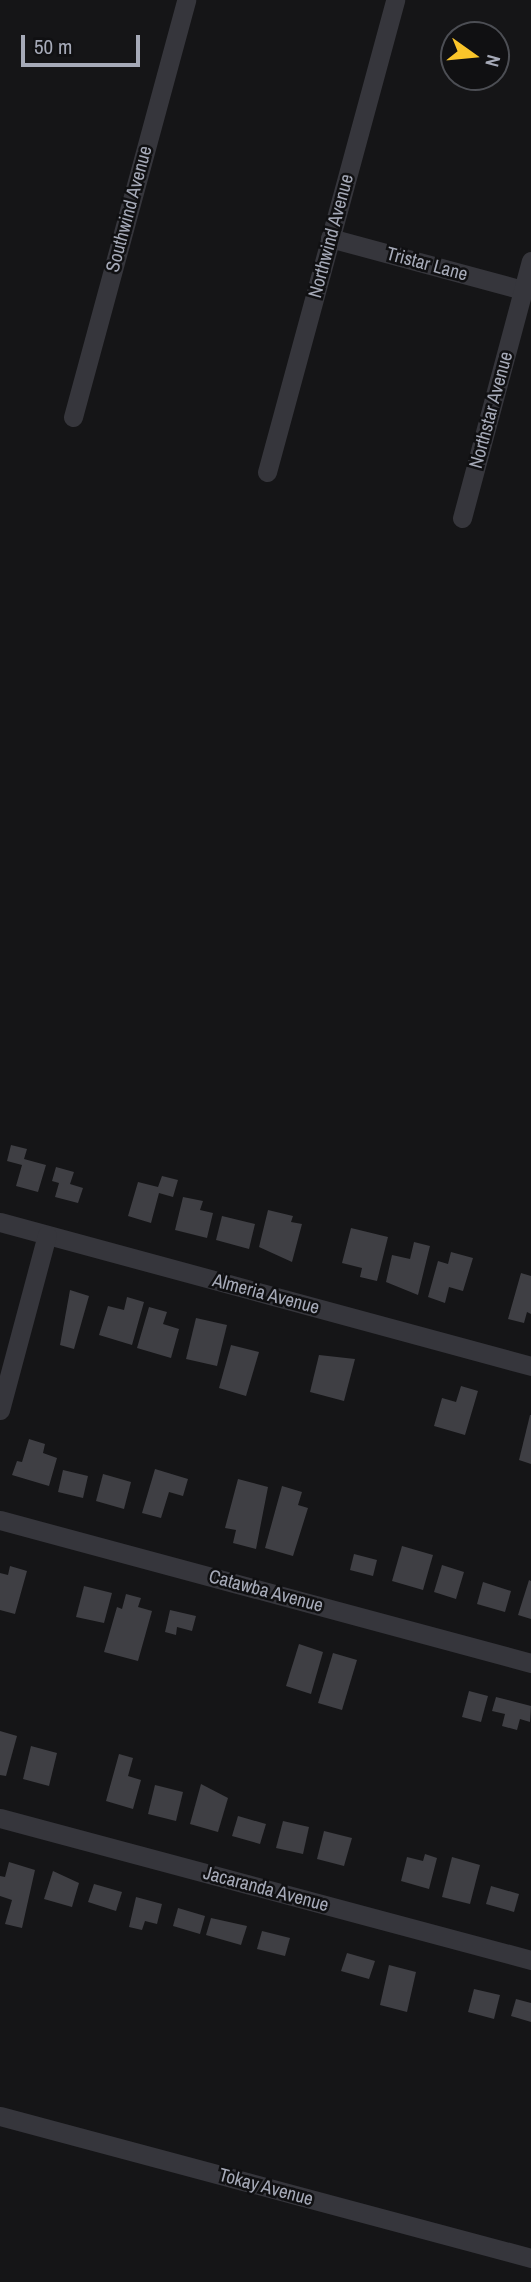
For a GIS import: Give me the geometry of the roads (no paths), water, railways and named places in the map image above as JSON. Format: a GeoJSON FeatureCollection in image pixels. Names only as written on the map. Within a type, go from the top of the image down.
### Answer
{"type":"FeatureCollection","features":[{"type":"Feature","properties":{"kind":"street","name":"Southwind Avenue"},"geometry":{"type":"LineString","coordinates":[[73,418],[186,0]]}},
{"type":"Feature","properties":{"kind":"street","name":"Northwind Avenue"},"geometry":{"type":"LineString","coordinates":[[267,472],[395,0]]}},
{"type":"Feature","properties":{"kind":"street","name":"Tristar Lane"},"geometry":{"type":"LineString","coordinates":[[330,238],[523,290]]}},
{"type":"Feature","properties":{"kind":"street","name":"Northstar Avenue"},"geometry":{"type":"LineString","coordinates":[[462,518],[531,261]]}},
{"type":"Feature","properties":{"kind":"street","name":"Almeria Avenue"},"geometry":{"type":"LineString","coordinates":[[0,1222],[531,1366]]}},
{"type":"Feature","properties":{"kind":"street"},"geometry":{"type":"LineString","coordinates":[[0,1410],[47,1235]]}},
{"type":"Feature","properties":{"kind":"street","name":"Catawba Avenue"},"geometry":{"type":"LineString","coordinates":[[0,1520],[531,1663]]}},
{"type":"Feature","properties":{"kind":"street","name":"Jacaranda Avenue"},"geometry":{"type":"LineString","coordinates":[[0,1818],[531,1960]]}},
{"type":"Feature","properties":{"kind":"street","name":"Tokay Avenue"},"geometry":{"type":"LineString","coordinates":[[0,2116],[531,2259]]}}]}
